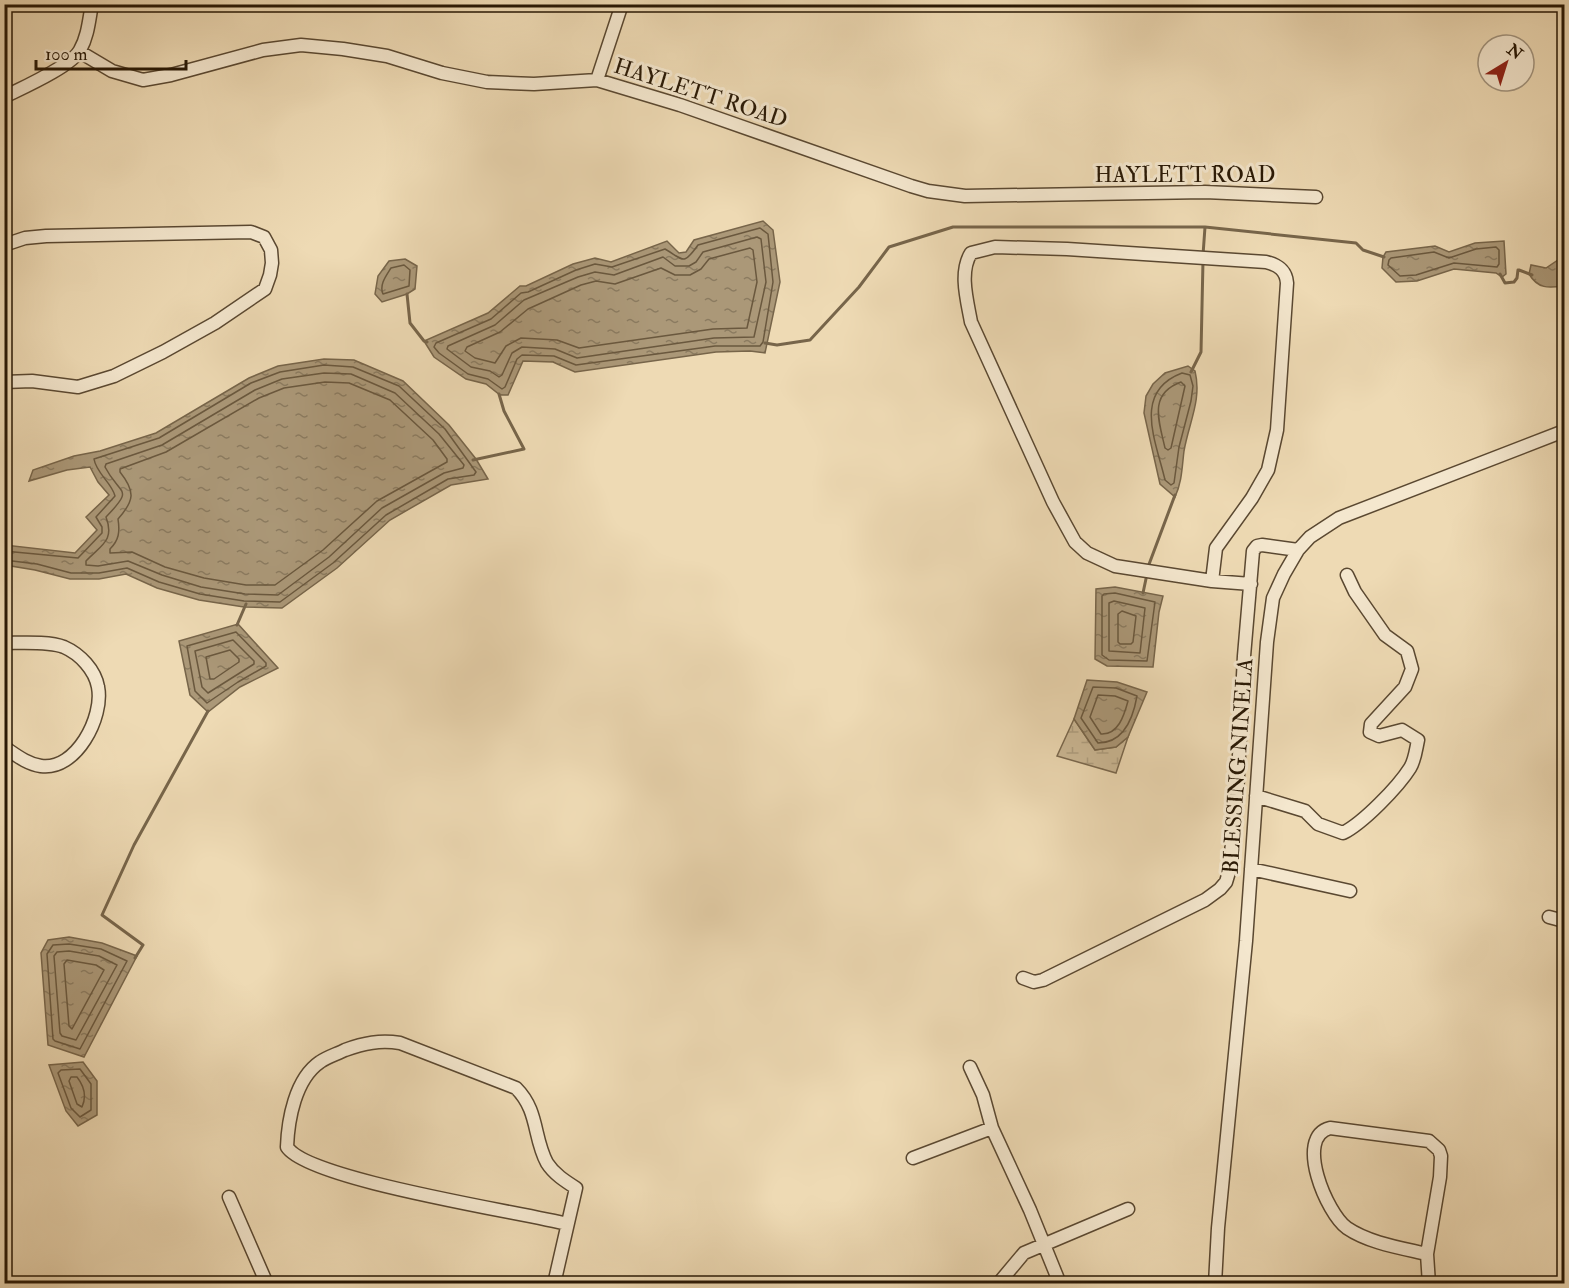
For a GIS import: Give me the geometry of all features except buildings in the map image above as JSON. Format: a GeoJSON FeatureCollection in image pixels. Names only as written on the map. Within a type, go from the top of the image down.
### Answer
{"type":"FeatureCollection","features":[{"type":"Feature","properties":{"kind":"street"},"geometry":{"type":"LineString","coordinates":[[4,97],[69,62],[80,52],[92,4]]}},
{"type":"Feature","properties":{"kind":"street"},"geometry":{"type":"LineString","coordinates":[[597,80],[622,4]]}},
{"type":"Feature","properties":{"kind":"street","name":"HAYLETT ROAD"},"geometry":{"type":"LineString","coordinates":[[80,52],[112,71],[143,80],[171,75],[263,50],[301,45],[387,56],[442,73],[487,82],[534,84],[597,80],[680,105],[911,186],[944,194],[965,196],[1205,192],[1316,197]]}},
{"type":"Feature","properties":{"kind":"street"},"geometry":{"type":"LineString","coordinates":[[4,245],[25,238],[46,236],[251,232],[264,237],[271,250],[272,263],[269,281],[262,291],[215,323],[130,369],[78,387],[32,381],[4,382]]}},
{"type":"Feature","properties":{"kind":"street"},"geometry":{"type":"LineString","coordinates":[[1212,581],[1216,548],[1252,498],[1268,470],[1277,430],[1287,276],[1277,265],[1266,262],[1067,249],[995,247],[972,253],[966,261],[967,300],[971,322],[1053,502],[1075,542],[1087,553],[1102,562],[1115,566],[1212,581],[1251,584]]}},
{"type":"Feature","properties":{"kind":"street","name":"BLESSING NINELA"},"geometry":{"type":"LineString","coordinates":[[1215,1284],[1218,1228],[1245,952],[1267,642],[1273,598],[1298,550],[1310,537],[1339,518],[1564,431]]}},
{"type":"Feature","properties":{"kind":"street"},"geometry":{"type":"LineString","coordinates":[[1023,978],[1034,982],[1043,980],[1205,900],[1220,890],[1226,882],[1237,795],[1251,560],[1257,546],[1274,545],[1298,550]]}},
{"type":"Feature","properties":{"kind":"street"},"geometry":{"type":"LineString","coordinates":[[1256,796],[1305,811],[1318,824],[1343,833],[1352,829],[1384,799],[1411,766],[1418,740],[1402,730],[1379,735],[1370,732],[1371,724],[1405,687],[1412,669],[1407,651],[1385,635],[1355,592],[1347,575]]}},
{"type":"Feature","properties":{"kind":"street"},"geometry":{"type":"LineString","coordinates":[[4,643],[64,647],[89,667],[95,677],[99,704],[92,726],[80,747],[68,759],[56,765],[42,767],[27,762],[4,747]]}},
{"type":"Feature","properties":{"kind":"street"},"geometry":{"type":"LineString","coordinates":[[1251,869],[1350,891]]}},
{"type":"Feature","properties":{"kind":"street"},"geometry":{"type":"LineString","coordinates":[[1549,917],[1564,921]]}},
{"type":"Feature","properties":{"kind":"street"},"geometry":{"type":"LineString","coordinates":[[554,1284],[576,1188],[552,1170],[546,1160],[534,1115],[527,1100],[516,1088],[400,1043],[377,1042],[359,1045],[319,1062],[307,1076],[292,1108],[287,1147],[294,1155],[331,1171],[399,1190],[567,1224]]}},
{"type":"Feature","properties":{"kind":"street"},"geometry":{"type":"LineString","coordinates":[[970,1067],[983,1095],[992,1128],[1060,1284]]}},
{"type":"Feature","properties":{"kind":"street"},"geometry":{"type":"LineString","coordinates":[[913,1158],[992,1128]]}},
{"type":"Feature","properties":{"kind":"street"},"geometry":{"type":"LineString","coordinates":[[1427,1254],[1359,1234],[1346,1227],[1338,1219],[1327,1200],[1316,1168],[1315,1144],[1317,1135],[1322,1130],[1330,1128],[1415,1138],[1429,1141],[1439,1150],[1440,1177],[1427,1254],[1429,1284]]}},
{"type":"Feature","properties":{"kind":"street"},"geometry":{"type":"LineString","coordinates":[[229,1197],[267,1284]]}},
{"type":"Feature","properties":{"kind":"street"},"geometry":{"type":"LineString","coordinates":[[999,1284],[1024,1253],[1128,1209]]}},
{"type":"Feature","properties":{"kind":"green space"},"geometry":{"type":"Polygon","coordinates":[[[1074,719],[1095,750],[1116,747],[1128,737],[1116,773],[1057,756],[1074,719]]]}},
{"type":"Feature","properties":{"kind":"water"},"geometry":{"type":"Polygon","coordinates":[[[763,221],[773,230],[780,282],[765,353],[716,352],[575,372],[553,362],[523,361],[508,395],[500,395],[486,384],[466,379],[434,357],[424,341],[488,313],[520,286],[526,286],[573,264],[595,258],[611,262],[667,241],[679,253],[686,252],[694,240],[763,221]]]}},
{"type":"Feature","properties":{"kind":"water"},"geometry":{"type":"Polygon","coordinates":[[[1504,241],[1506,274],[1502,277],[1496,273],[1454,269],[1417,281],[1396,282],[1382,268],[1386,252],[1435,246],[1449,252],[1475,243],[1504,241]]]}},
{"type":"Feature","properties":{"kind":"water"},"geometry":{"type":"Polygon","coordinates":[[[1564,256],[1564,286],[1544,286],[1532,279],[1529,274],[1531,265],[1546,268],[1564,256]]]}},
{"type":"Feature","properties":{"kind":"water"},"geometry":{"type":"Polygon","coordinates":[[[405,259],[417,266],[415,289],[382,302],[375,294],[378,276],[389,261],[405,259]]]}},
{"type":"Feature","properties":{"kind":"water"},"geometry":{"type":"Polygon","coordinates":[[[324,359],[354,360],[403,381],[449,425],[476,459],[488,479],[451,485],[390,520],[337,568],[282,608],[244,607],[199,600],[157,588],[126,574],[99,579],[70,579],[5,565],[5,545],[75,553],[97,530],[86,517],[109,495],[98,482],[90,467],[67,470],[29,481],[33,470],[156,433],[249,378],[278,366],[324,359]]]}},
{"type":"Feature","properties":{"kind":"water"},"geometry":{"type":"Polygon","coordinates":[[[1188,366],[1195,371],[1197,392],[1175,497],[1160,484],[1144,413],[1146,396],[1153,384],[1165,373],[1188,366]]]}},
{"type":"Feature","properties":{"kind":"water"},"geometry":{"type":"Polygon","coordinates":[[[1115,587],[1163,596],[1153,667],[1107,666],[1095,659],[1096,589],[1115,587]]]}},
{"type":"Feature","properties":{"kind":"water"},"geometry":{"type":"Polygon","coordinates":[[[238,624],[278,668],[240,687],[208,712],[190,695],[179,641],[238,624]]]}},
{"type":"Feature","properties":{"kind":"water"},"geometry":{"type":"Polygon","coordinates":[[[1087,680],[1117,682],[1147,692],[1128,737],[1116,747],[1095,750],[1074,719],[1087,680]]]}},
{"type":"Feature","properties":{"kind":"water"},"geometry":{"type":"Polygon","coordinates":[[[69,937],[102,943],[137,956],[84,1057],[48,1045],[41,953],[48,940],[69,937]]]}},
{"type":"Feature","properties":{"kind":"water"},"geometry":{"type":"Polygon","coordinates":[[[83,1062],[97,1081],[97,1115],[78,1126],[66,1111],[49,1065],[83,1062]]]}},
{"type":"Feature","properties":{"kind":"waterway"},"geometry":{"type":"LineString","coordinates":[[765,343],[777,345],[810,340],[859,287],[889,247],[953,227],[1205,227],[1356,243],[1363,250],[1384,257]]}},
{"type":"Feature","properties":{"kind":"waterway"},"geometry":{"type":"LineString","coordinates":[[1203,255],[1205,227]]}},
{"type":"Feature","properties":{"kind":"waterway"},"geometry":{"type":"LineString","coordinates":[[1191,372],[1201,352],[1203,261]]}},
{"type":"Feature","properties":{"kind":"waterway"},"geometry":{"type":"LineString","coordinates":[[1500,274],[1505,283],[1514,282],[1518,270]]}},
{"type":"Feature","properties":{"kind":"waterway"},"geometry":{"type":"LineString","coordinates":[[1519,270],[1532,275]]}},
{"type":"Feature","properties":{"kind":"waterway"},"geometry":{"type":"LineString","coordinates":[[407,294],[410,323],[427,342]]}},
{"type":"Feature","properties":{"kind":"waterway"},"geometry":{"type":"LineString","coordinates":[[473,460],[524,449],[504,411],[499,394]]}},
{"type":"Feature","properties":{"kind":"waterway"},"geometry":{"type":"LineString","coordinates":[[1148,567],[1175,495]]}},
{"type":"Feature","properties":{"kind":"waterway"},"geometry":{"type":"LineString","coordinates":[[1143,593],[1147,574]]}},
{"type":"Feature","properties":{"kind":"waterway"},"geometry":{"type":"LineString","coordinates":[[237,625],[246,604]]}},
{"type":"Feature","properties":{"kind":"waterway"},"geometry":{"type":"LineString","coordinates":[[135,958],[143,945],[102,915],[134,845],[208,711]]}}]}
